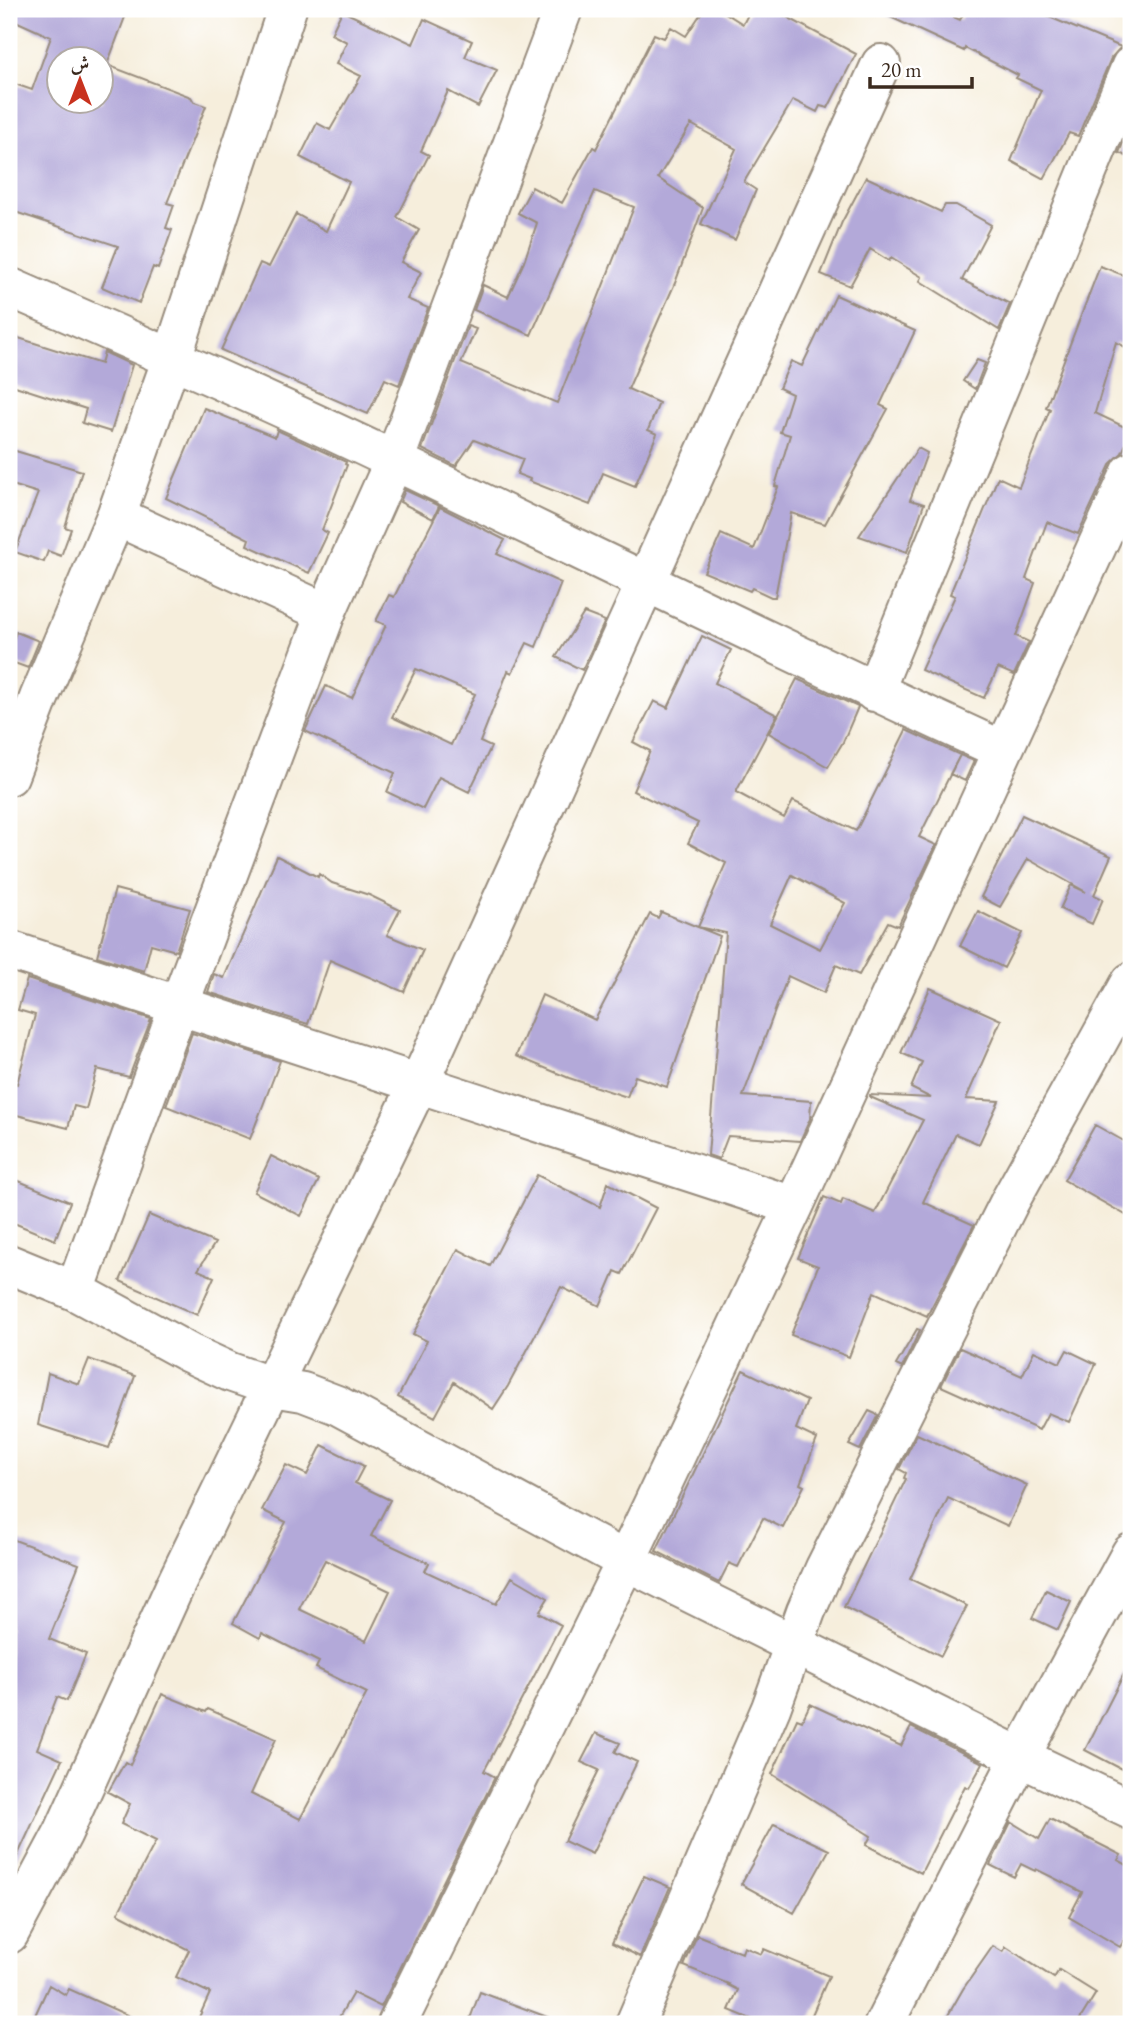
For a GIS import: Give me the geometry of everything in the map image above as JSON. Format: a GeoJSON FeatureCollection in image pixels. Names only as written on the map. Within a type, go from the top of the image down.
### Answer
{"type":"FeatureCollection","features":[{"type":"Feature","properties":{"kind":"street"},"geometry":{"type":"LineString","coordinates":[[9,776],[24,692],[116,516],[172,358],[287,9]]}},
{"type":"Feature","properties":{"kind":"street"},"geometry":{"type":"LineString","coordinates":[[75,1291],[326,613],[394,461],[562,9]]}},
{"type":"Feature","properties":{"kind":"street"},"geometry":{"type":"LineString","coordinates":[[9,1934],[63,1833],[174,1588],[419,1083],[881,64]]}},
{"type":"Feature","properties":{"kind":"street"},"geometry":{"type":"LineString","coordinates":[[874,692],[1131,66]]}},
{"type":"Feature","properties":{"kind":"street"},"geometry":{"type":"LineString","coordinates":[[9,287],[172,358],[394,461],[646,584],[1002,750]]}},
{"type":"Feature","properties":{"kind":"street"},"geometry":{"type":"LineString","coordinates":[[397,2024],[626,1561],[794,1206],[1131,472]]}},
{"type":"Feature","properties":{"kind":"street"},"geometry":{"type":"LineString","coordinates":[[116,516],[326,613]]}},
{"type":"Feature","properties":{"kind":"street"},"geometry":{"type":"LineString","coordinates":[[9,950],[794,1206]]}},
{"type":"Feature","properties":{"kind":"street"},"geometry":{"type":"LineString","coordinates":[[635,2024],[771,1708],[825,1568],[1010,1201],[1131,982]]}},
{"type":"Feature","properties":{"kind":"street"},"geometry":{"type":"LineString","coordinates":[[9,1264],[75,1291],[189,1353],[230,1371],[273,1387],[303,1392],[337,1405],[626,1561],[1020,1758],[1131,1810]]}},
{"type":"Feature","properties":{"kind":"street"},"geometry":{"type":"LineString","coordinates":[[884,2024],[1020,1758],[1131,1553]]}},
{"type":"Feature","properties":{"kind":"building"},"geometry":{"type":"Polygon","coordinates":[[[9,9],[128,9],[114,46],[48,46],[51,37],[9,18],[9,9]]]}},
{"type":"Feature","properties":{"kind":"building"},"geometry":{"type":"Polygon","coordinates":[[[704,9],[719,9],[743,24],[751,9],[772,9],[856,54],[828,108],[820,106],[817,112],[793,100],[744,182],[756,190],[735,240],[701,224],[736,149],[691,124],[658,178],[703,208],[675,283],[628,389],[659,403],[648,430],[657,434],[635,486],[603,473],[590,505],[529,481],[530,479],[517,474],[523,459],[474,440],[456,466],[422,449],[468,326],[476,329],[461,363],[557,403],[634,207],[595,191],[531,335],[474,310],[483,285],[508,297],[524,262],[537,223],[518,213],[532,187],[562,203],[593,147],[596,149],[654,34],[664,38],[671,27],[686,36],[704,9]]]}},
{"type":"Feature","properties":{"kind":"building"},"geometry":{"type":"Polygon","coordinates":[[[873,9],[936,9],[960,20],[966,9],[1030,9],[1121,47],[1111,58],[1078,136],[1069,133],[1044,179],[1011,161],[1041,90],[965,48],[964,51],[873,9]]]}},
{"type":"Feature","properties":{"kind":"building"},"geometry":{"type":"Polygon","coordinates":[[[342,11],[413,44],[424,19],[472,41],[465,57],[497,70],[478,107],[448,91],[421,151],[429,155],[397,217],[419,230],[401,262],[421,272],[407,299],[428,308],[399,385],[385,379],[368,414],[221,350],[260,263],[269,267],[296,214],[326,231],[349,182],[300,157],[317,123],[330,130],[361,76],[336,64],[347,42],[331,34],[342,11]]]}},
{"type":"Feature","properties":{"kind":"building"},"geometry":{"type":"Polygon","coordinates":[[[46,51],[46,116],[116,116],[116,68],[191,97],[194,102],[206,106],[167,203],[174,205],[166,228],[172,230],[158,269],[153,267],[139,303],[102,287],[118,246],[9,210],[9,82],[32,90],[46,51]]]}},
{"type":"Feature","properties":{"kind":"building"},"geometry":{"type":"Polygon","coordinates":[[[1131,123],[1131,158],[1119,153],[1131,123]]]}},
{"type":"Feature","properties":{"kind":"building"},"geometry":{"type":"Polygon","coordinates":[[[866,177],[941,212],[945,205],[956,205],[991,225],[962,280],[1010,304],[999,330],[920,281],[922,277],[870,249],[850,286],[821,274],[842,222],[866,177]]]}},
{"type":"Feature","properties":{"kind":"building"},"geometry":{"type":"Polygon","coordinates":[[[1100,266],[1131,278],[1131,350],[1116,342],[1095,413],[1131,432],[1122,453],[1111,463],[1078,534],[1047,522],[1026,579],[1035,583],[1016,636],[1029,642],[1014,675],[998,668],[984,698],[921,670],[955,596],[950,594],[998,477],[1019,487],[1050,409],[1046,407],[1100,266]]]}},
{"type":"Feature","properties":{"kind":"building"},"geometry":{"type":"Polygon","coordinates":[[[836,295],[915,331],[880,405],[888,409],[825,524],[791,513],[775,597],[771,597],[704,572],[721,534],[754,549],[778,487],[775,486],[790,435],[780,432],[792,394],[779,388],[791,361],[802,366],[836,295]]]}},
{"type":"Feature","properties":{"kind":"building"},"geometry":{"type":"Polygon","coordinates":[[[9,335],[101,364],[104,352],[132,365],[111,432],[82,423],[86,409],[9,384],[9,335]]]}},
{"type":"Feature","properties":{"kind":"building"},"geometry":{"type":"Polygon","coordinates":[[[977,360],[985,363],[975,389],[963,381],[977,360]]]}},
{"type":"Feature","properties":{"kind":"building"},"geometry":{"type":"Polygon","coordinates":[[[204,408],[275,437],[277,430],[346,462],[322,530],[328,533],[309,573],[247,545],[249,539],[166,498],[204,408]]]}},
{"type":"Feature","properties":{"kind":"building"},"geometry":{"type":"Polygon","coordinates":[[[918,448],[927,453],[910,500],[924,504],[907,552],[859,536],[918,448]]]}},
{"type":"Feature","properties":{"kind":"building"},"geometry":{"type":"Polygon","coordinates":[[[9,449],[82,471],[65,527],[71,529],[61,556],[48,551],[44,562],[15,552],[38,493],[9,484],[9,449]]]}},
{"type":"Feature","properties":{"kind":"building"},"geometry":{"type":"Polygon","coordinates":[[[405,490],[439,506],[433,519],[400,502],[405,490]]]}},
{"type":"Feature","properties":{"kind":"building"},"geometry":{"type":"Polygon","coordinates":[[[440,507],[505,540],[497,554],[561,583],[536,647],[527,643],[512,673],[508,671],[480,742],[491,747],[469,792],[439,777],[423,809],[387,792],[395,773],[305,731],[326,686],[352,698],[386,625],[376,621],[389,595],[394,597],[440,507]],[[416,669],[392,717],[451,745],[475,694],[416,669]]]}},
{"type":"Feature","properties":{"kind":"building"},"geometry":{"type":"Polygon","coordinates":[[[584,613],[605,621],[582,670],[556,657],[584,613]]]}},
{"type":"Feature","properties":{"kind":"building"},"geometry":{"type":"Polygon","coordinates":[[[16,632],[39,641],[28,668],[9,661],[16,632]]]}},
{"type":"Feature","properties":{"kind":"building"},"geometry":{"type":"Polygon","coordinates":[[[702,636],[731,650],[715,683],[777,715],[736,792],[784,818],[793,801],[856,831],[906,730],[960,755],[919,837],[936,845],[898,926],[888,922],[859,975],[836,965],[824,993],[788,976],[743,1096],[811,1101],[810,1119],[800,1141],[728,1136],[719,1159],[708,1155],[726,933],[698,927],[726,863],[688,843],[698,823],[633,791],[650,751],[633,742],[654,701],[668,708],[702,636]],[[792,875],[770,924],[820,949],[845,903],[792,875]]]}},
{"type":"Feature","properties":{"kind":"building"},"geometry":{"type":"Polygon","coordinates":[[[797,679],[858,707],[843,742],[828,767],[769,733],[797,679]]]}},
{"type":"Feature","properties":{"kind":"building"},"geometry":{"type":"Polygon","coordinates":[[[960,755],[974,761],[965,781],[950,774],[960,755]]]}},
{"type":"Feature","properties":{"kind":"building"},"geometry":{"type":"Polygon","coordinates":[[[1022,815],[1111,856],[1094,895],[1103,899],[1092,924],[1060,909],[1071,885],[1086,892],[1028,859],[1000,907],[981,897],[1022,815]]]}},
{"type":"Feature","properties":{"kind":"building"},"geometry":{"type":"Polygon","coordinates":[[[277,856],[318,877],[319,874],[332,883],[369,895],[400,910],[387,935],[423,950],[404,992],[330,960],[308,1024],[208,992],[214,974],[224,978],[277,856]]]}},
{"type":"Feature","properties":{"kind":"building"},"geometry":{"type":"Polygon","coordinates":[[[115,889],[190,909],[176,951],[151,944],[144,971],[97,956],[115,889]]]}},
{"type":"Feature","properties":{"kind":"building"},"geometry":{"type":"Polygon","coordinates":[[[978,911],[1022,933],[1004,968],[960,946],[978,911]]]}},
{"type":"Feature","properties":{"kind":"building"},"geometry":{"type":"Polygon","coordinates":[[[661,912],[720,936],[667,1087],[635,1076],[627,1097],[569,1078],[516,1056],[542,995],[595,1020],[650,914],[658,918],[661,912]]]}},
{"type":"Feature","properties":{"kind":"building"},"geometry":{"type":"Polygon","coordinates":[[[27,979],[151,1019],[129,1077],[97,1069],[86,1109],[74,1106],[68,1128],[9,1113],[9,1081],[17,1084],[35,1015],[18,1010],[27,979]]]}},
{"type":"Feature","properties":{"kind":"building"},"geometry":{"type":"Polygon","coordinates":[[[930,988],[1001,1020],[966,1099],[999,1101],[979,1144],[956,1134],[923,1202],[974,1225],[927,1316],[874,1292],[849,1357],[791,1335],[818,1266],[798,1258],[824,1197],[841,1204],[843,1199],[875,1213],[923,1120],[870,1095],[931,1098],[911,1088],[922,1062],[901,1053],[930,988]]]}},
{"type":"Feature","properties":{"kind":"building"},"geometry":{"type":"Polygon","coordinates":[[[192,1033],[280,1061],[250,1139],[166,1106],[192,1033]]]}},
{"type":"Feature","properties":{"kind":"building"},"geometry":{"type":"Polygon","coordinates":[[[1095,1125],[1131,1145],[1131,1218],[1064,1180],[1095,1125]]]}},
{"type":"Feature","properties":{"kind":"building"},"geometry":{"type":"Polygon","coordinates":[[[271,1156],[319,1180],[301,1216],[254,1192],[271,1156]]]}},
{"type":"Feature","properties":{"kind":"building"},"geometry":{"type":"Polygon","coordinates":[[[537,1175],[600,1207],[608,1183],[656,1208],[622,1274],[615,1271],[600,1306],[561,1287],[493,1409],[454,1382],[435,1417],[398,1397],[427,1341],[413,1334],[458,1249],[490,1266],[537,1175]]]}},
{"type":"Feature","properties":{"kind":"building"},"geometry":{"type":"Polygon","coordinates":[[[9,1177],[70,1202],[55,1240],[9,1221],[9,1177]]]}},
{"type":"Feature","properties":{"kind":"building"},"geometry":{"type":"Polygon","coordinates":[[[149,1215],[215,1243],[198,1270],[214,1277],[197,1315],[120,1281],[149,1215]]]}},
{"type":"Feature","properties":{"kind":"building"},"geometry":{"type":"Polygon","coordinates":[[[917,1329],[920,1330],[902,1368],[896,1365],[917,1329]]]}},
{"type":"Feature","properties":{"kind":"building"},"geometry":{"type":"Polygon","coordinates":[[[960,1348],[1022,1376],[1034,1351],[1060,1363],[1067,1350],[1096,1364],[1069,1422],[1048,1413],[1039,1430],[941,1386],[960,1348]]]}},
{"type":"Feature","properties":{"kind":"building"},"geometry":{"type":"Polygon","coordinates":[[[89,1359],[135,1376],[109,1448],[38,1425],[48,1373],[79,1384],[89,1359]]]}},
{"type":"Feature","properties":{"kind":"building"},"geometry":{"type":"Polygon","coordinates":[[[743,1370],[807,1401],[796,1429],[817,1439],[800,1484],[804,1486],[783,1528],[763,1518],[738,1567],[729,1563],[719,1583],[656,1551],[743,1370]]]}},
{"type":"Feature","properties":{"kind":"building"},"geometry":{"type":"Polygon","coordinates":[[[869,1411],[878,1415],[860,1450],[849,1445],[869,1411]]]}},
{"type":"Feature","properties":{"kind":"building"},"geometry":{"type":"Polygon","coordinates":[[[917,1434],[1027,1485],[1008,1526],[948,1498],[910,1579],[967,1606],[941,1656],[844,1607],[906,1479],[906,1473],[899,1469],[917,1434]]]}},
{"type":"Feature","properties":{"kind":"building"},"geometry":{"type":"Polygon","coordinates":[[[322,1445],[364,1466],[355,1483],[390,1500],[371,1536],[429,1563],[425,1571],[496,1604],[512,1577],[548,1598],[539,1613],[561,1625],[484,1771],[495,1777],[381,2007],[353,1993],[335,2024],[196,2024],[210,1993],[176,1977],[189,1950],[118,1913],[156,1841],[121,1824],[130,1804],[108,1792],[125,1762],[130,1765],[162,1694],[206,1712],[208,1709],[276,1739],[251,1794],[300,1819],[367,1693],[316,1668],[319,1662],[262,1633],[260,1638],[233,1623],[286,1522],[262,1510],[286,1465],[307,1475],[322,1445]],[[325,1560],[299,1609],[366,1641],[390,1591],[325,1560]]]}},
{"type":"Feature","properties":{"kind":"building"},"geometry":{"type":"Polygon","coordinates":[[[9,1538],[79,1564],[49,1639],[86,1654],[67,1701],[57,1697],[37,1749],[62,1760],[9,1874],[9,1538]]]}},
{"type":"Feature","properties":{"kind":"building"},"geometry":{"type":"Polygon","coordinates":[[[1046,1590],[1071,1602],[1058,1630],[1032,1618],[1046,1590]]]}},
{"type":"Feature","properties":{"kind":"building"},"geometry":{"type":"Polygon","coordinates":[[[1131,1660],[1131,1774],[1085,1750],[1131,1660]]]}},
{"type":"Feature","properties":{"kind":"building"},"geometry":{"type":"Polygon","coordinates":[[[810,1704],[901,1746],[911,1727],[983,1763],[969,1788],[965,1786],[921,1873],[866,1845],[871,1836],[772,1774],[797,1719],[802,1721],[810,1704]]]}},
{"type":"Feature","properties":{"kind":"building"},"geometry":{"type":"Polygon","coordinates":[[[596,1733],[620,1743],[615,1752],[637,1762],[592,1854],[564,1841],[599,1770],[581,1762],[596,1733]]]}},
{"type":"Feature","properties":{"kind":"building"},"geometry":{"type":"Polygon","coordinates":[[[1050,1819],[1121,1855],[1118,1860],[1131,1867],[1131,1929],[1120,1947],[1069,1917],[1082,1892],[1021,1864],[1014,1877],[990,1865],[1011,1822],[1039,1839],[1050,1819]]]}},
{"type":"Feature","properties":{"kind":"building"},"geometry":{"type":"Polygon","coordinates":[[[774,1824],[829,1850],[794,1913],[741,1884],[774,1824]]]}},
{"type":"Feature","properties":{"kind":"building"},"geometry":{"type":"Polygon","coordinates":[[[644,1876],[670,1887],[640,1957],[612,1943],[644,1876]]]}},
{"type":"Feature","properties":{"kind":"building"},"geometry":{"type":"Polygon","coordinates":[[[697,1935],[742,1953],[744,1947],[761,1954],[764,1949],[829,1976],[808,2024],[763,2024],[729,2010],[738,1990],[684,1966],[697,1935]]]}},
{"type":"Feature","properties":{"kind":"building"},"geometry":{"type":"Polygon","coordinates":[[[993,1946],[1003,1952],[1006,1947],[1054,1978],[1059,1970],[1096,1993],[1077,2024],[943,2024],[993,1946]]]}},
{"type":"Feature","properties":{"kind":"building"},"geometry":{"type":"Polygon","coordinates":[[[49,1985],[66,1995],[69,1989],[147,2024],[31,2024],[49,1985]]]}},
{"type":"Feature","properties":{"kind":"building"},"geometry":{"type":"Polygon","coordinates":[[[480,1992],[558,2021],[558,2024],[468,2024],[480,1992]]]}}]}
